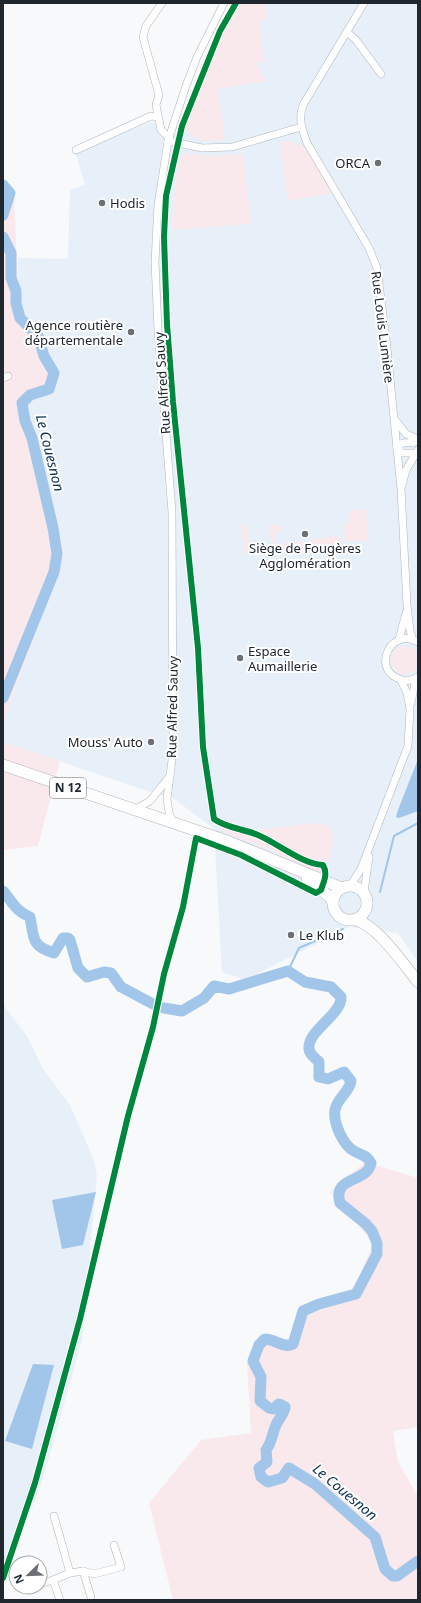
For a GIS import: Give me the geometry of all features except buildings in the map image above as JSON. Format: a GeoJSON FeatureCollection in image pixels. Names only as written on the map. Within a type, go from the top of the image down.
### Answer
{"type":"FeatureCollection","features":[{"type":"Feature","properties":{"kind":"main road","name":"N 12"},"geometry":{"type":"LineString","coordinates":[[3,765],[252,851],[286,866],[346,887]]}},
{"type":"Feature","properties":{"kind":"main road","name":"N 12"},"geometry":{"type":"LineString","coordinates":[[286,866],[325,893],[333,902]]}},
{"type":"Feature","properties":{"kind":"main road"},"geometry":{"type":"LineString","coordinates":[[367,909],[364,914],[356,920],[350,921],[340,917],[334,907],[333,902],[336,894],[346,887],[355,887],[364,892],[367,897],[367,909],[384,941]]}},
{"type":"Feature","properties":{"kind":"main road"},"geometry":{"type":"LineString","coordinates":[[356,920],[368,926],[384,941],[418,982]]}},
{"type":"Feature","properties":{"kind":"street"},"geometry":{"type":"LineString","coordinates":[[162,3],[146,26],[143,37],[159,95],[156,105],[160,130],[169,139],[202,148],[232,148],[301,127]]}},
{"type":"Feature","properties":{"kind":"street","name":"Rue Alfred Sauvy"},"geometry":{"type":"LineString","coordinates":[[173,823],[169,812],[167,799],[172,752],[172,512],[158,330],[155,262],[158,205],[169,139],[197,57],[224,3]]}},
{"type":"Feature","properties":{"kind":"street","name":"Rue Louis Lumière"},"geometry":{"type":"LineString","coordinates":[[364,3],[303,105],[300,114],[301,127],[307,142],[369,248],[376,268],[401,489],[407,604],[410,631],[415,641]]}},
{"type":"Feature","properties":{"kind":"street"},"geometry":{"type":"LineString","coordinates":[[347,32],[356,40],[381,74]]}},
{"type":"Feature","properties":{"kind":"street"},"geometry":{"type":"LineString","coordinates":[[76,150],[151,116],[158,117]]}},
{"type":"Feature","properties":{"kind":"street"},"geometry":{"type":"LineString","coordinates":[[394,419],[406,434],[418,441]]}},
{"type":"Feature","properties":{"kind":"street"},"geometry":{"type":"LineString","coordinates":[[417,451],[402,453],[397,447],[403,443],[418,441]]}},
{"type":"Feature","properties":{"kind":"street"},"geometry":{"type":"LineString","coordinates":[[401,489],[406,470],[417,451]]}},
{"type":"Feature","properties":{"kind":"street","name":"Rue Louis Lumière"},"geometry":{"type":"LineString","coordinates":[[399,640],[407,604]]}},
{"type":"Feature","properties":{"kind":"street"},"geometry":{"type":"LineString","coordinates":[[410,709],[407,693],[401,680],[391,673],[386,661],[389,648],[399,640],[415,641]]}},
{"type":"Feature","properties":{"kind":"street"},"geometry":{"type":"LineString","coordinates":[[346,887],[362,869],[408,746],[410,709],[417,677],[401,680]]}},
{"type":"Feature","properties":{"kind":"street","name":"Rue Alfred Sauvy"},"geometry":{"type":"LineString","coordinates":[[134,810],[150,801],[170,776]]}},
{"type":"Feature","properties":{"kind":"street"},"geometry":{"type":"LineString","coordinates":[[364,892],[371,846]]}},
{"type":"Feature","properties":{"kind":"street"},"geometry":{"type":"LineString","coordinates":[[54,1516],[70,1573]]}},
{"type":"Feature","properties":{"kind":"street"},"geometry":{"type":"LineString","coordinates":[[48,1582],[70,1573],[84,1571],[94,1574],[121,1567],[114,1544]]}},
{"type":"Feature","properties":{"kind":"street"},"geometry":{"type":"LineString","coordinates":[[84,1571],[91,1597]]}},
{"type":"Feature","properties":{"kind":"street"},"geometry":{"type":"LineString","coordinates":[[53,1580],[60,1600]]}},
{"type":"Feature","properties":{"kind":"shaded area"},"geometry":{"type":"Polygon","coordinates":[[[240,3],[266,3],[267,18],[260,21],[265,62],[256,63],[267,81],[218,89],[225,140],[204,141],[191,136],[184,125],[223,31],[240,3]]]}},
{"type":"Feature","properties":{"kind":"shaded area"},"geometry":{"type":"Polygon","coordinates":[[[243,3],[418,3],[418,962],[398,933],[349,927],[245,980],[222,972],[214,829],[173,798],[150,792],[3,742],[3,723],[65,551],[25,435],[29,423],[23,407],[24,398],[52,394],[44,356],[44,336],[19,307],[18,258],[68,259],[70,190],[85,184],[75,152],[151,122],[182,137],[226,31],[243,3]]]}},
{"type":"Feature","properties":{"kind":"shaded area"},"geometry":{"type":"Polygon","coordinates":[[[288,141],[304,146],[333,193],[288,201],[283,170],[281,142],[288,141]]]}},
{"type":"Feature","properties":{"kind":"shaded area"},"geometry":{"type":"Polygon","coordinates":[[[187,153],[208,156],[243,154],[251,224],[171,230],[179,156],[187,153]]]}},
{"type":"Feature","properties":{"kind":"shaded area"},"geometry":{"type":"Polygon","coordinates":[[[3,181],[14,195],[19,307],[44,336],[44,356],[57,371],[53,394],[24,398],[23,407],[29,423],[25,435],[65,551],[3,723],[3,181]]]}},
{"type":"Feature","properties":{"kind":"shaded area"},"geometry":{"type":"Polygon","coordinates":[[[366,509],[369,540],[345,542],[343,524],[350,523],[349,511],[366,509]]]}},
{"type":"Feature","properties":{"kind":"shaded area"},"geometry":{"type":"Polygon","coordinates":[[[241,523],[246,523],[249,547],[267,546],[266,550],[244,553],[241,523]]]}},
{"type":"Feature","properties":{"kind":"shaded area"},"geometry":{"type":"Polygon","coordinates":[[[269,525],[281,525],[282,531],[275,532],[276,544],[303,541],[305,549],[310,548],[309,540],[339,536],[341,543],[327,545],[311,553],[272,550],[269,525]]]}},
{"type":"Feature","properties":{"kind":"shaded area"},"geometry":{"type":"Polygon","coordinates":[[[405,646],[415,650],[419,660],[415,670],[405,674],[395,670],[391,660],[395,650],[405,646]]]}},
{"type":"Feature","properties":{"kind":"shaded area"},"geometry":{"type":"Polygon","coordinates":[[[3,742],[60,761],[38,846],[3,850],[3,742]]]}},
{"type":"Feature","properties":{"kind":"shaded area"},"geometry":{"type":"Polygon","coordinates":[[[225,820],[236,830],[244,831],[317,823],[324,824],[329,827],[332,832],[333,845],[325,866],[314,874],[271,850],[221,831],[220,821],[225,820]]]}},
{"type":"Feature","properties":{"kind":"shaded area"},"geometry":{"type":"Polygon","coordinates":[[[3,1004],[28,1038],[43,1069],[70,1105],[94,1160],[97,1175],[82,1340],[43,1479],[13,1555],[8,1555],[8,1569],[3,1582],[3,1004]]]}},
{"type":"Feature","properties":{"kind":"shaded area"},"geometry":{"type":"Polygon","coordinates":[[[365,1162],[418,1178],[418,1427],[393,1431],[398,1462],[418,1496],[418,1600],[173,1600],[149,1503],[201,1440],[251,1433],[247,1363],[260,1334],[290,1341],[299,1306],[355,1288],[373,1243],[330,1192],[365,1162]]]}},
{"type":"Feature","properties":{"kind":"water"},"geometry":{"type":"Polygon","coordinates":[[[418,759],[418,811],[399,818],[396,817],[398,810],[418,759]]]}},
{"type":"Feature","properties":{"kind":"water"},"geometry":{"type":"Polygon","coordinates":[[[96,1192],[83,1245],[62,1249],[52,1200],[96,1192]]]}},
{"type":"Feature","properties":{"kind":"water"},"geometry":{"type":"Polygon","coordinates":[[[33,1364],[54,1365],[32,1449],[5,1441],[33,1364]]]}},
{"type":"Feature","properties":{"kind":"waterway","name":"Le Couesnon"},"geometry":{"type":"LineString","coordinates":[[3,185],[10,193],[3,215]]}},
{"type":"Feature","properties":{"kind":"waterway","name":"Le Couesnon"},"geometry":{"type":"LineString","coordinates":[[3,237],[11,253],[11,278],[16,291],[16,303],[20,318],[38,336],[44,356],[54,373],[49,389],[30,395],[22,403],[25,421],[32,438],[53,528],[57,554],[54,572],[3,698]]}},
{"type":"Feature","properties":{"kind":"waterway"},"geometry":{"type":"LineString","coordinates":[[418,592],[418,612]]}},
{"type":"Feature","properties":{"kind":"waterway"},"geometry":{"type":"LineString","coordinates":[[380,892],[394,836],[418,823]]}},
{"type":"Feature","properties":{"kind":"waterway","name":"Le Couesnon"},"geometry":{"type":"LineString","coordinates":[[3,891],[17,909],[30,917],[33,936],[37,944],[54,953],[63,938],[68,938],[70,940],[78,968],[87,977],[104,972],[111,973],[121,987],[153,1004]]}},
{"type":"Feature","properties":{"kind":"waterway"},"geometry":{"type":"LineString","coordinates":[[288,971],[299,948],[343,929]]}},
{"type":"Feature","properties":{"kind":"waterway","name":"Le Couesnon"},"geometry":{"type":"LineString","coordinates":[[164,1008],[182,1011],[204,998],[214,986],[229,989],[288,971],[305,982],[331,987],[341,997],[340,1003],[336,1010],[314,1034],[310,1041],[309,1049],[312,1055],[319,1062],[319,1077],[328,1079],[344,1072],[351,1081],[348,1089],[336,1106],[335,1115],[337,1127],[346,1144],[354,1151],[366,1157],[371,1163],[368,1170],[341,1188],[339,1194],[340,1203],[366,1224],[372,1231],[377,1243],[377,1254],[356,1294],[319,1304],[303,1311],[293,1344],[283,1345],[272,1340],[265,1339],[259,1345],[253,1361],[261,1377],[260,1401],[269,1408],[273,1409],[279,1404],[285,1407],[277,1423],[270,1444],[266,1450],[267,1462],[259,1468],[261,1477],[268,1482],[282,1478],[289,1468],[315,1484],[375,1537],[385,1569],[393,1576],[397,1576],[418,1561]]}},
{"type":"Feature","properties":{"kind":"cycle path"},"geometry":{"type":"LineString","coordinates":[[3,1578],[35,1483],[80,1319],[128,1116],[153,1027],[164,974],[183,907],[196,838],[241,855],[316,893],[321,890],[325,878],[323,865],[306,861],[258,835],[224,824],[214,819],[203,747],[198,648],[173,402],[167,324],[164,237],[166,196],[182,126],[220,31],[236,3]]}},
{"type":"Feature","properties":{"kind":"place","name":"ORCA"},"geometry":{"type":"Point","coordinates":[378,163]}},
{"type":"Feature","properties":{"kind":"place","name":"Hodis"},"geometry":{"type":"Point","coordinates":[102,203]}},
{"type":"Feature","properties":{"kind":"place","name":"Agence routière départementale"},"geometry":{"type":"Point","coordinates":[131,332]}},
{"type":"Feature","properties":{"kind":"place","name":"Siège de Fougères Agglomération"},"geometry":{"type":"Point","coordinates":[305,534]}},
{"type":"Feature","properties":{"kind":"place","name":"Espace Aumaillerie"},"geometry":{"type":"Point","coordinates":[240,658]}},
{"type":"Feature","properties":{"kind":"place","name":"Mouss' Auto"},"geometry":{"type":"Point","coordinates":[151,742]}},
{"type":"Feature","properties":{"kind":"place","name":"Le Klub"},"geometry":{"type":"Point","coordinates":[291,935]}}]}
